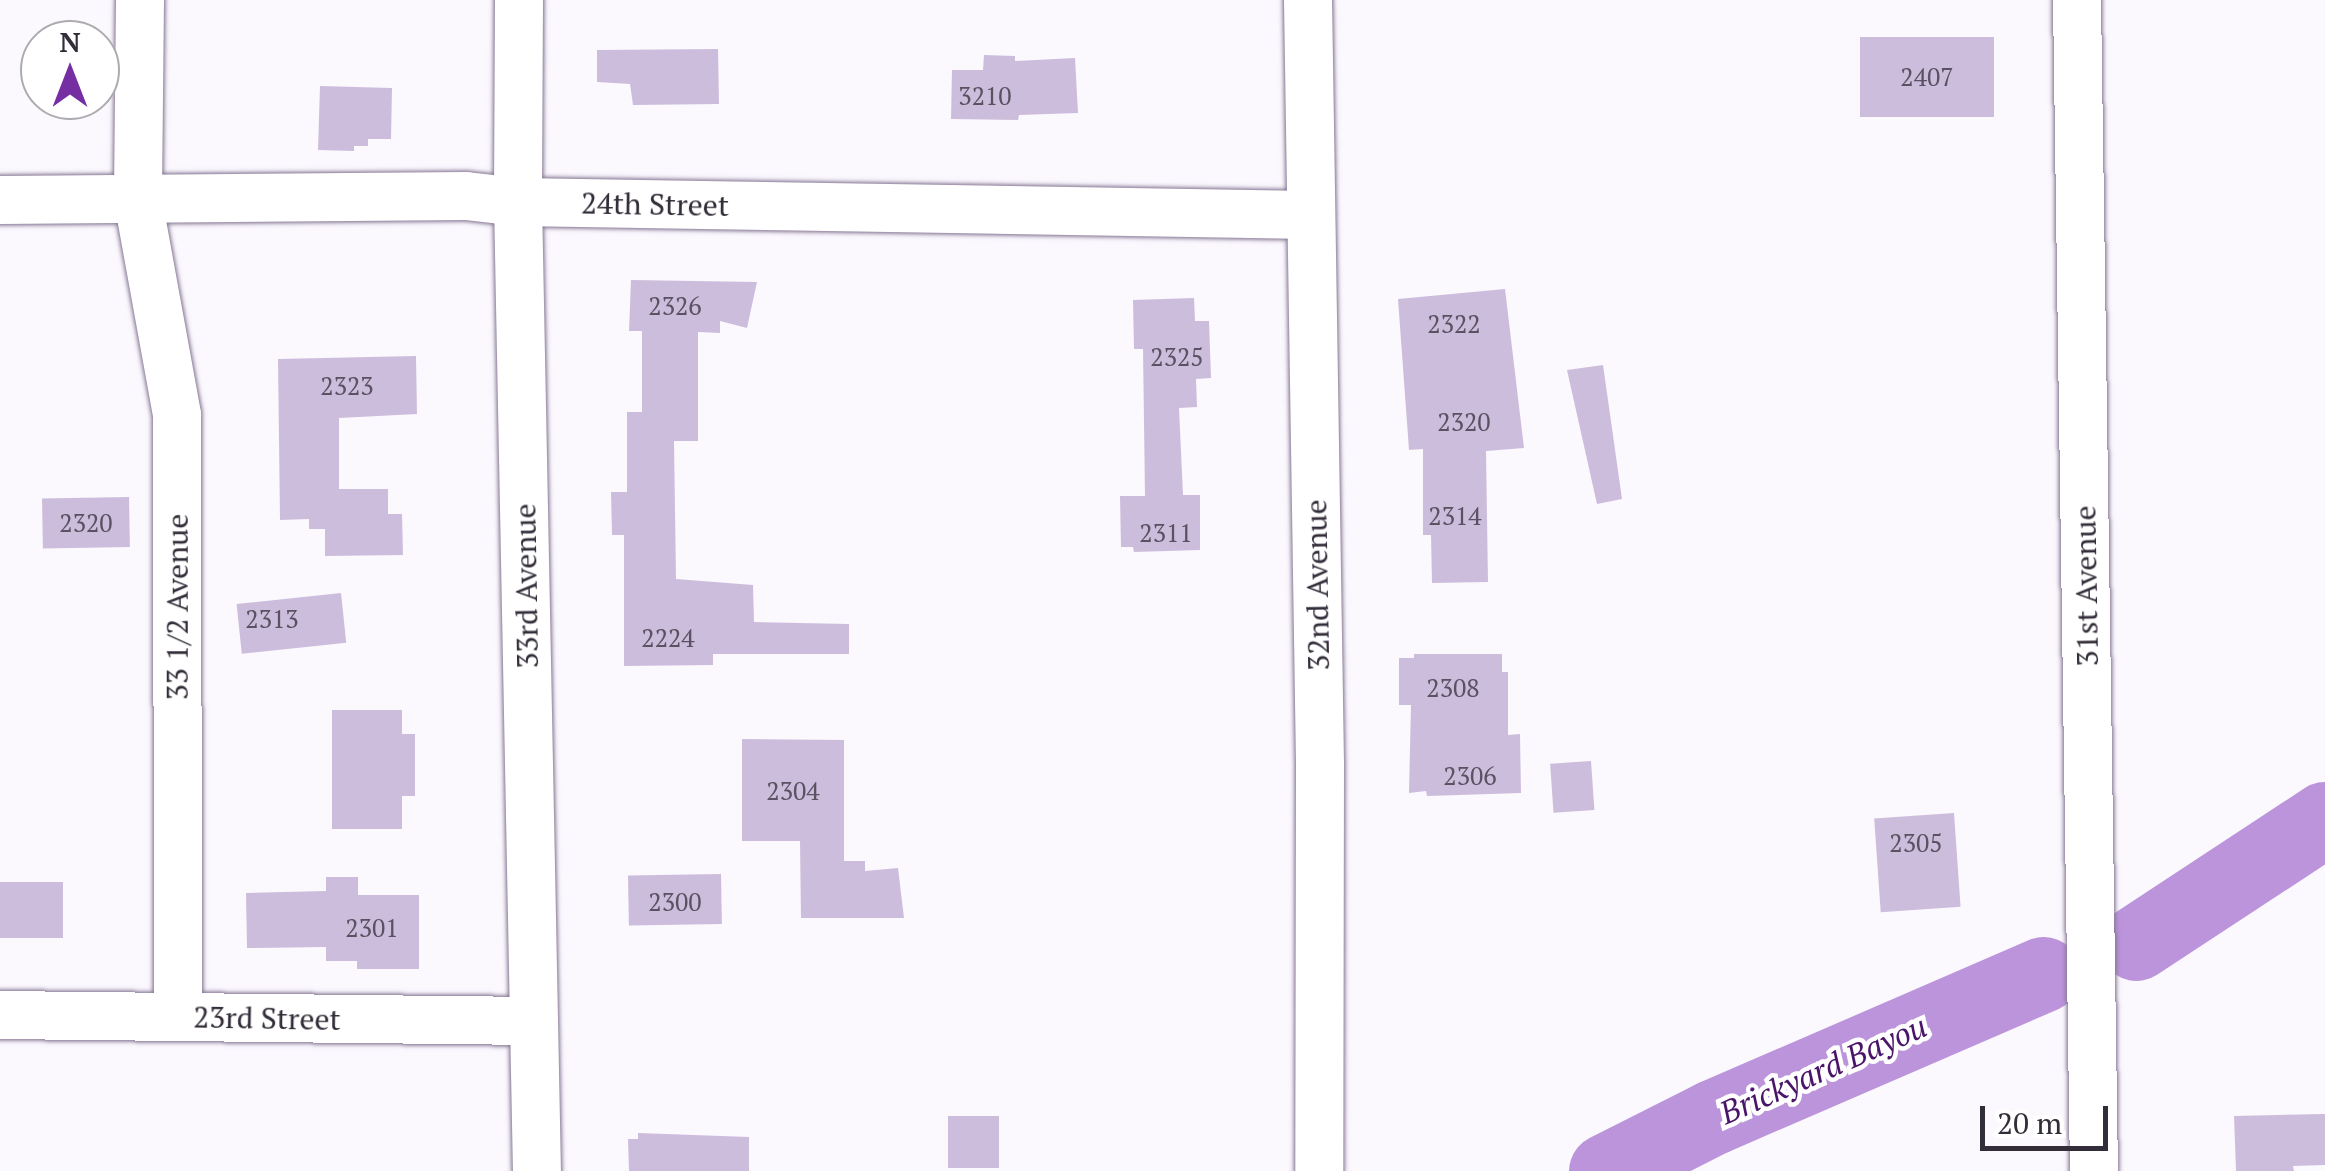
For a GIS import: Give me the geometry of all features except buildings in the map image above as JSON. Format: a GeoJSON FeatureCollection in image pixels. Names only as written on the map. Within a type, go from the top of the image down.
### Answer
{"type":"FeatureCollection","features":[{"type":"Feature","properties":{"kind":"street","name":"33 1/2 Avenue"},"geometry":{"type":"LineString","coordinates":[[140,0],[138,200],[177,415],[178,1017]]}},
{"type":"Feature","properties":{"kind":"street","name":"33rd Avenue"},"geometry":{"type":"LineString","coordinates":[[519,0],[518,202],[537,1171]]}},
{"type":"Feature","properties":{"kind":"street","name":"32nd Avenue"},"geometry":{"type":"LineString","coordinates":[[1308,0],[1320,765],[1319,1171]]}},
{"type":"Feature","properties":{"kind":"street","name":"31st Avenue"},"geometry":{"type":"LineString","coordinates":[[2078,0],[2094,1171]]}},
{"type":"Feature","properties":{"kind":"street","name":"24th Street"},"geometry":{"type":"LineString","coordinates":[[0,200],[466,196],[518,202],[1310,214]]}},
{"type":"Feature","properties":{"kind":"street","name":"23rd Street"},"geometry":{"type":"LineString","coordinates":[[0,1016],[534,1021]]}},
{"type":"Feature","properties":{"kind":"waterway","name":"Brickyard Bayou"},"geometry":{"type":"LineString","coordinates":[[2136,943],[2325,819]]}},
{"type":"Feature","properties":{"kind":"waterway","name":"Brickyard Bayou"},"geometry":{"type":"LineString","coordinates":[[1606,1171],[1713,1117],[2043,974]]}}]}
